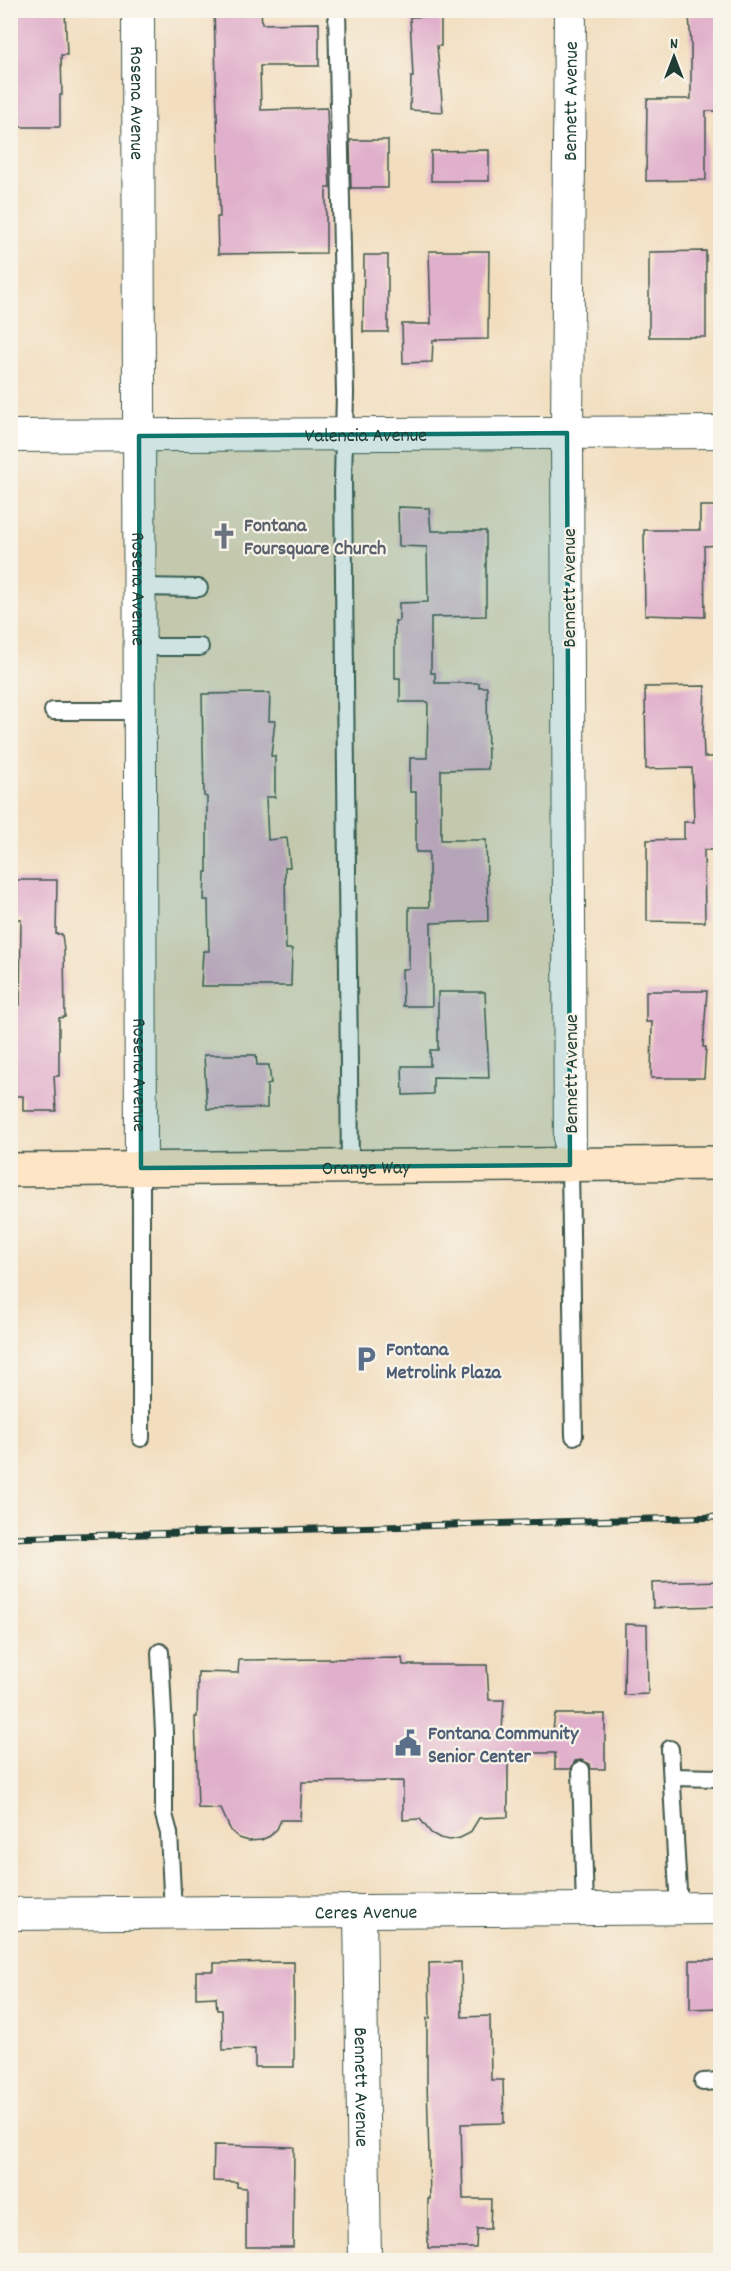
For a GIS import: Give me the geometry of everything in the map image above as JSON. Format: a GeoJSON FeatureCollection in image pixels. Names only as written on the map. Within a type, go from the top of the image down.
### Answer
{"type":"FeatureCollection","features":[{"type":"Feature","properties":{"kind":"street","name":"Rosena Avenue"},"geometry":{"type":"LineString","coordinates":[[138,10],[141,1168]]}},
{"type":"Feature","properties":{"kind":"street","name":"Bennett Avenue"},"geometry":{"type":"LineString","coordinates":[[570,10],[567,433],[570,1165]]}},
{"type":"Feature","properties":{"kind":"street","name":"Valencia Avenue"},"geometry":{"type":"LineString","coordinates":[[10,436],[720,432]]}},
{"type":"Feature","properties":{"kind":"street","name":"Orange Way"},"geometry":{"type":"LineString","coordinates":[[10,1170],[720,1163]]}},
{"type":"Feature","properties":{"kind":"street","name":"Ceres Avenue"},"geometry":{"type":"LineString","coordinates":[[10,1914],[720,1908]]}},
{"type":"Feature","properties":{"kind":"street","name":"Bennett Avenue"},"geometry":{"type":"LineString","coordinates":[[360,1911],[365,2260]]}},
{"type":"Feature","properties":{"kind":"lane"},"geometry":{"type":"LineString","coordinates":[[337,10],[344,435],[350,1167]]}},
{"type":"Feature","properties":{"kind":"lane"},"geometry":{"type":"LineString","coordinates":[[139,587],[200,588]]}},
{"type":"Feature","properties":{"kind":"lane"},"geometry":{"type":"LineString","coordinates":[[139,647],[200,647]]}},
{"type":"Feature","properties":{"kind":"lane"},"geometry":{"type":"LineString","coordinates":[[53,711],[139,711]]}},
{"type":"Feature","properties":{"kind":"lane"},"geometry":{"type":"LineString","coordinates":[[570,1165],[574,1436]]}},
{"type":"Feature","properties":{"kind":"lane"},"geometry":{"type":"LineString","coordinates":[[141,1168],[141,1438]]}},
{"type":"Feature","properties":{"kind":"lane"},"geometry":{"type":"LineString","coordinates":[[160,1652],[164,1733],[164,1815],[169,1833],[173,1912]]}},
{"type":"Feature","properties":{"kind":"lane"},"geometry":{"type":"LineString","coordinates":[[670,1749],[680,1909]]}},
{"type":"Feature","properties":{"kind":"lane"},"geometry":{"type":"LineString","coordinates":[[581,1770],[585,1909]]}},
{"type":"Feature","properties":{"kind":"lane"},"geometry":{"type":"LineString","coordinates":[[672,1777],[720,1778]]}},
{"type":"Feature","properties":{"kind":"lane"},"geometry":{"type":"LineString","coordinates":[[703,2082],[720,2081]]}},
{"type":"Feature","properties":{"kind":"highlighted area"},"geometry":{"type":"Polygon","coordinates":[[[567,433],[570,1165],[141,1168],[139,436],[567,433]]]}},
{"type":"Feature","properties":{"kind":"building"},"geometry":{"type":"Polygon","coordinates":[[[10,10],[65,10],[67,55],[61,55],[60,127],[10,127],[10,10]]]}},
{"type":"Feature","properties":{"kind":"building"},"geometry":{"type":"Polygon","coordinates":[[[214,10],[261,10],[262,24],[319,23],[319,66],[260,66],[261,110],[327,108],[330,188],[326,188],[326,253],[218,254],[217,217],[220,217],[214,10]]]}},
{"type":"Feature","properties":{"kind":"building"},"geometry":{"type":"Polygon","coordinates":[[[720,14],[720,111],[706,111],[706,180],[646,181],[647,99],[691,99],[689,15],[720,14]]]}},
{"type":"Feature","properties":{"kind":"building"},"geometry":{"type":"Polygon","coordinates":[[[441,16],[441,46],[437,46],[443,112],[410,110],[411,77],[413,77],[410,17],[441,16]]]}},
{"type":"Feature","properties":{"kind":"building"},"geometry":{"type":"Polygon","coordinates":[[[350,140],[388,140],[388,188],[351,188],[350,140]]]}},
{"type":"Feature","properties":{"kind":"building"},"geometry":{"type":"Polygon","coordinates":[[[489,150],[489,181],[431,181],[431,151],[489,150]]]}},
{"type":"Feature","properties":{"kind":"building"},"geometry":{"type":"Polygon","coordinates":[[[429,251],[489,251],[488,339],[433,340],[432,362],[403,363],[402,324],[431,324],[429,251]]]}},
{"type":"Feature","properties":{"kind":"building"},"geometry":{"type":"Polygon","coordinates":[[[706,251],[706,337],[649,337],[649,252],[706,251]]]}},
{"type":"Feature","properties":{"kind":"building"},"geometry":{"type":"Polygon","coordinates":[[[364,255],[388,255],[388,332],[363,332],[364,255]]]}},
{"type":"Feature","properties":{"kind":"building"},"geometry":{"type":"Polygon","coordinates":[[[700,506],[720,506],[720,545],[704,546],[705,617],[645,615],[644,530],[700,530],[700,506]]]}},
{"type":"Feature","properties":{"kind":"building"},"geometry":{"type":"Polygon","coordinates":[[[398,507],[429,508],[431,531],[486,531],[486,616],[431,617],[431,673],[435,673],[435,683],[479,683],[479,687],[487,687],[488,769],[441,770],[441,840],[486,840],[488,921],[431,923],[432,1006],[403,1006],[402,969],[409,969],[409,907],[429,907],[429,852],[416,852],[416,792],[410,792],[410,758],[427,758],[428,702],[400,702],[400,678],[395,678],[395,621],[399,621],[399,603],[428,602],[427,547],[399,546],[398,507]]]}},
{"type":"Feature","properties":{"kind":"building"},"geometry":{"type":"Polygon","coordinates":[[[705,686],[704,757],[720,757],[720,850],[704,850],[705,922],[647,921],[647,840],[684,839],[684,822],[694,822],[692,768],[646,769],[645,687],[705,686]]]}},
{"type":"Feature","properties":{"kind":"building"},"geometry":{"type":"Polygon","coordinates":[[[270,693],[269,721],[275,721],[271,756],[275,756],[275,797],[266,797],[268,840],[287,838],[290,867],[285,867],[286,949],[292,949],[291,986],[201,986],[203,951],[209,951],[208,900],[204,900],[205,872],[207,872],[207,797],[204,796],[202,694],[270,693]]]}},
{"type":"Feature","properties":{"kind":"building"},"geometry":{"type":"Polygon","coordinates":[[[10,880],[57,880],[56,934],[62,934],[64,951],[65,1017],[59,1018],[59,1076],[54,1076],[56,1111],[23,1111],[23,1096],[10,1096],[10,1005],[20,1005],[21,919],[10,919],[10,880]]]}},
{"type":"Feature","properties":{"kind":"building"},"geometry":{"type":"Polygon","coordinates":[[[646,991],[707,991],[703,1047],[706,1047],[704,1078],[651,1078],[652,1022],[646,1022],[646,991]]]}},
{"type":"Feature","properties":{"kind":"building"},"geometry":{"type":"Polygon","coordinates":[[[438,992],[485,992],[489,1078],[433,1077],[433,1094],[403,1095],[402,1066],[430,1066],[430,1050],[438,1050],[438,992]]]}},
{"type":"Feature","properties":{"kind":"building"},"geometry":{"type":"Polygon","coordinates":[[[204,1055],[256,1055],[257,1065],[269,1065],[271,1084],[267,1085],[267,1108],[207,1109],[204,1055]]]}},
{"type":"Feature","properties":{"kind":"building"},"geometry":{"type":"Polygon","coordinates":[[[720,1581],[720,1606],[653,1608],[652,1583],[720,1581]]]}},
{"type":"Feature","properties":{"kind":"building"},"geometry":{"type":"Polygon","coordinates":[[[625,1624],[647,1625],[648,1694],[624,1695],[625,1624]]]}},
{"type":"Feature","properties":{"kind":"building","name":"Fontana Community Senior Center"},"geometry":{"type":"Polygon","coordinates":[[[402,1658],[403,1665],[487,1665],[489,1700],[504,1700],[502,1731],[553,1730],[555,1714],[605,1714],[605,1769],[591,1769],[590,1764],[581,1760],[575,1761],[571,1769],[555,1769],[555,1753],[508,1753],[508,1817],[479,1818],[470,1833],[450,1840],[431,1833],[420,1819],[403,1820],[403,1781],[302,1782],[300,1820],[281,1820],[277,1829],[270,1836],[261,1840],[249,1841],[239,1838],[231,1831],[221,1809],[198,1808],[195,1717],[197,1717],[198,1672],[238,1673],[239,1660],[402,1658]]]}},
{"type":"Feature","properties":{"kind":"building"},"geometry":{"type":"Polygon","coordinates":[[[690,1960],[720,1960],[720,2008],[690,2009],[690,1960]]]}},
{"type":"Feature","properties":{"kind":"building"},"geometry":{"type":"Polygon","coordinates":[[[294,1962],[294,2067],[255,2067],[255,2049],[223,2050],[222,2010],[217,2010],[216,1997],[196,1998],[196,1971],[214,1971],[214,1963],[294,1962]]]}},
{"type":"Feature","properties":{"kind":"building"},"geometry":{"type":"Polygon","coordinates":[[[461,1962],[462,2017],[490,2016],[491,2080],[503,2080],[504,2123],[461,2124],[463,2199],[491,2199],[490,2229],[477,2229],[476,2248],[428,2248],[428,2199],[430,2199],[427,2081],[427,2018],[430,2018],[429,1963],[461,1962]]]}},
{"type":"Feature","properties":{"kind":"building"},"geometry":{"type":"Polygon","coordinates":[[[214,2145],[294,2147],[293,2247],[246,2247],[246,2188],[237,2187],[237,2182],[213,2181],[214,2145]]]}},
{"type":"Feature","properties":{"kind":"railway"},"geometry":{"type":"LineString","coordinates":[[10,1538],[720,1517]]}},
{"type":"Feature","properties":{"kind":"place","name":"Fontana Foursquare Church"},"geometry":{"type":"Point","coordinates":[224,536]}},
{"type":"Feature","properties":{"kind":"place","name":"Fontana Metrolink Plaza"},"geometry":{"type":"Point","coordinates":[366,1359]}},
{"type":"Feature","properties":{"kind":"place","name":"Fontana Community Senior Center"},"geometry":{"type":"Point","coordinates":[408,1743]}}]}
